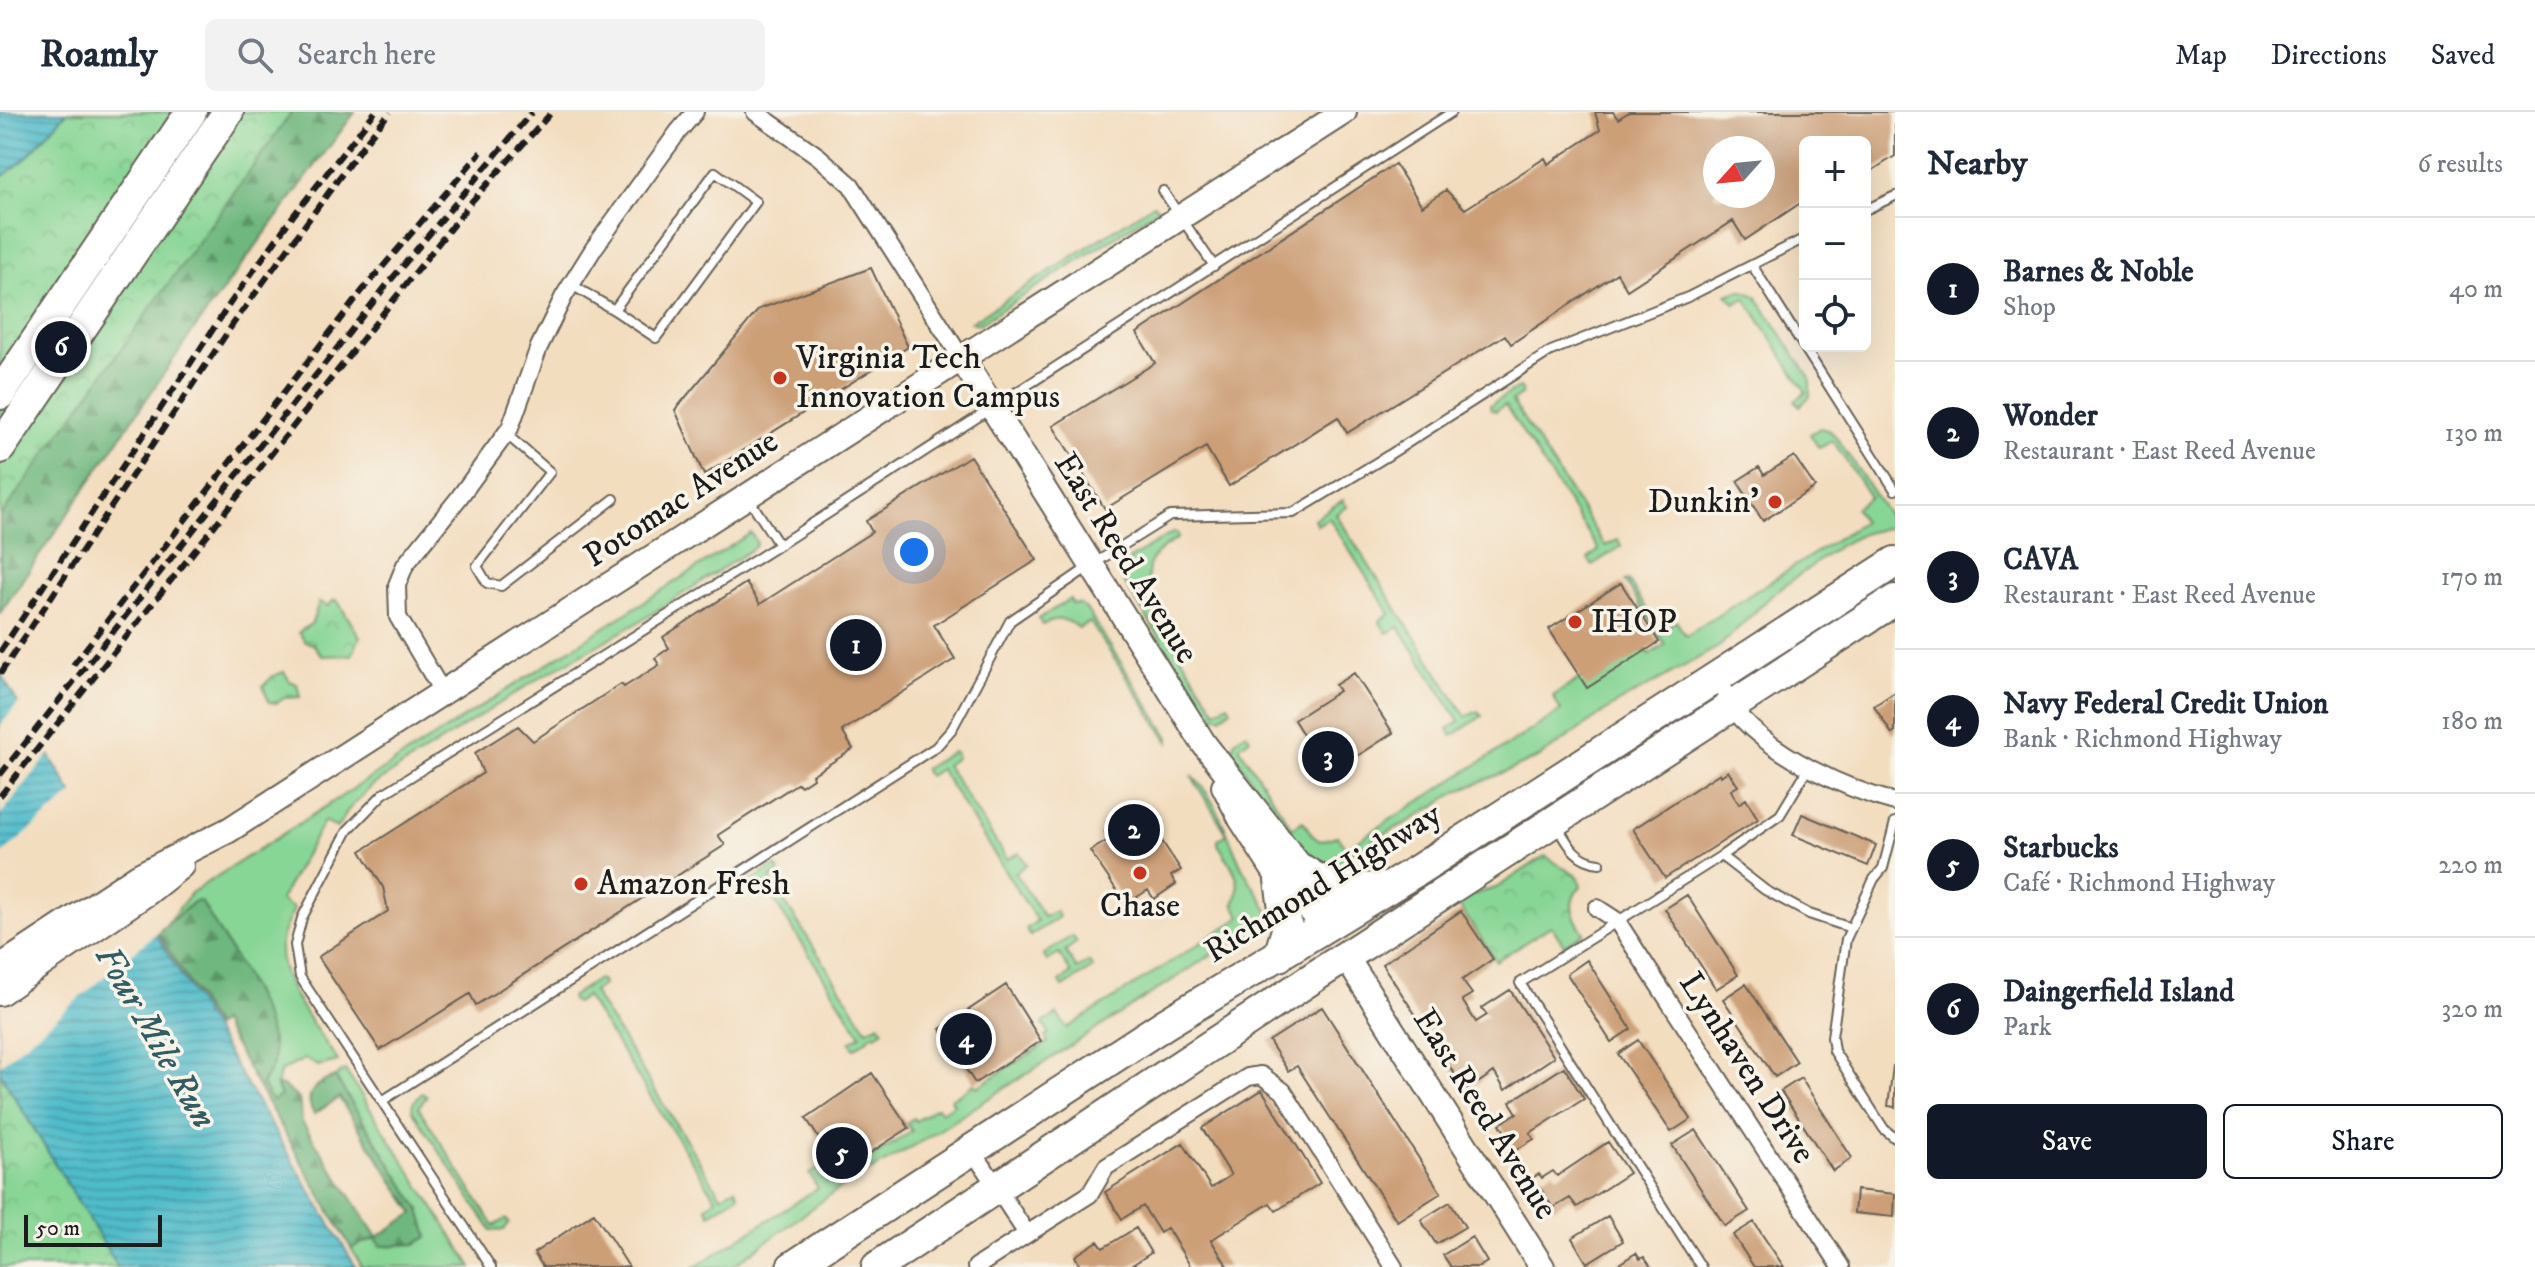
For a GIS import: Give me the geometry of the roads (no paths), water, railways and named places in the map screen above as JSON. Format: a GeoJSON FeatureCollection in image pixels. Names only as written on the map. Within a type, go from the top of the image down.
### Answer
{"type":"FeatureCollection","features":[{"type":"Feature","properties":{"kind":"highway"},"geometry":{"type":"LineString","coordinates":[[0,394],[191,112]]}},
{"type":"Feature","properties":{"kind":"highway"},"geometry":{"type":"LineString","coordinates":[[0,448],[228,112]]}},
{"type":"Feature","properties":{"kind":"highway","name":"Richmond Highway"},"geometry":{"type":"LineString","coordinates":[[1326,941],[1388,888],[1895,562]]}},
{"type":"Feature","properties":{"kind":"highway","name":"Richmond Highway"},"geometry":{"type":"LineString","coordinates":[[792,1267],[1165,1024],[1554,820],[1895,600]]}},
{"type":"Feature","properties":{"kind":"highway"},"geometry":{"type":"LineString","coordinates":[[877,1267],[1289,994],[1326,941],[1287,930],[1291,875],[1336,888],[1388,888]]}},
{"type":"Feature","properties":{"kind":"street"},"geometry":{"type":"LineString","coordinates":[[443,693],[398,617],[397,585],[405,565],[506,434],[539,347],[571,285],[659,158],[695,112]]}},
{"type":"Feature","properties":{"kind":"street","name":"East Reed Avenue"},"geometry":{"type":"LineString","coordinates":[[755,112],[818,156],[851,185],[1204,744],[1291,875],[1325,906],[1326,941],[1542,1267]]}},
{"type":"Feature","properties":{"kind":"street","name":"Potomac Avenue"},"geometry":{"type":"LineString","coordinates":[[0,967],[143,885],[1344,112]]}},
{"type":"Feature","properties":{"kind":"street"},"geometry":{"type":"LineString","coordinates":[[1717,676],[1742,719],[1774,745],[1809,767],[1895,802]]}},
{"type":"Feature","properties":{"kind":"street","name":"Potomac Avenue"},"geometry":{"type":"LineString","coordinates":[[0,993],[143,885]]}},
{"type":"Feature","properties":{"kind":"street","name":"Lynhaven Drive"},"geometry":{"type":"LineString","coordinates":[[1597,908],[1617,921],[1841,1267]]}},
{"type":"Feature","properties":{"kind":"street"},"geometry":{"type":"LineString","coordinates":[[976,1267],[1090,1194],[1106,1167],[1248,1077],[1261,1075],[1283,1091],[1394,1267]]}},
{"type":"Feature","properties":{"kind":"street"},"geometry":{"type":"LineString","coordinates":[[971,1148],[1027,1234]]}},
{"type":"Feature","properties":{"kind":"lane"},"geometry":{"type":"LineString","coordinates":[[491,1267],[300,977],[295,945],[302,918],[348,830],[383,794],[779,545],[1452,112]]}},
{"type":"Feature","properties":{"kind":"lane"},"geometry":{"type":"LineString","coordinates":[[571,285],[656,338],[756,202],[715,172],[614,310]]}},
{"type":"Feature","properties":{"kind":"lane"},"geometry":{"type":"LineString","coordinates":[[1163,191],[1214,266]]}},
{"type":"Feature","properties":{"kind":"lane"},"geometry":{"type":"LineString","coordinates":[[1869,208],[1895,196]]}},
{"type":"Feature","properties":{"kind":"lane"},"geometry":{"type":"LineString","coordinates":[[382,1101],[936,747],[952,729],[1008,623],[1090,566],[1176,515],[1293,513],[1551,351],[1688,297],[1799,241]]}},
{"type":"Feature","properties":{"kind":"lane"},"geometry":{"type":"LineString","coordinates":[[1752,265],[1895,490]]}},
{"type":"Feature","properties":{"kind":"lane"},"geometry":{"type":"LineString","coordinates":[[506,434],[550,472],[477,566],[487,583],[501,586],[614,499]]}},
{"type":"Feature","properties":{"kind":"lane"},"geometry":{"type":"LineString","coordinates":[[748,497],[779,545]]}},
{"type":"Feature","properties":{"kind":"lane"},"geometry":{"type":"LineString","coordinates":[[1701,1267],[1520,983],[1721,856],[1780,815],[1809,767]]}},
{"type":"Feature","properties":{"kind":"lane"},"geometry":{"type":"LineString","coordinates":[[1554,820],[1578,857],[1600,863]]}},
{"type":"Feature","properties":{"kind":"lane"},"geometry":{"type":"LineString","coordinates":[[1895,822],[1883,868],[1874,879],[1846,939],[1832,1037],[1834,1051],[1884,1129],[1895,1138]]}},
{"type":"Feature","properties":{"kind":"lane"},"geometry":{"type":"LineString","coordinates":[[1721,856],[1765,890],[1809,914],[1851,928]]}},
{"type":"Feature","properties":{"kind":"water"},"geometry":{"type":"Polygon","coordinates":[[[0,112],[67,112],[24,160],[0,178],[0,112]]]}},
{"type":"Feature","properties":{"kind":"water","name":"Four Mile Run"},"geometry":{"type":"Polygon","coordinates":[[[0,673],[356,1267],[118,1267],[0,1073],[0,673]]]}},
{"type":"Feature","properties":{"kind":"railway"},"geometry":{"type":"LineString","coordinates":[[0,652],[231,302],[293,216],[375,112]]}},
{"type":"Feature","properties":{"kind":"railway"},"geometry":{"type":"LineString","coordinates":[[0,674],[233,324],[390,112]]}},
{"type":"Feature","properties":{"kind":"railway"},"geometry":{"type":"LineString","coordinates":[[0,775],[390,281],[532,112]]}},
{"type":"Feature","properties":{"kind":"railway"},"geometry":{"type":"LineString","coordinates":[[0,796],[472,201],[552,112]]}},
{"type":"Feature","properties":{"kind":"railway"},"geometry":{"type":"LineString","coordinates":[[73,665],[362,291],[481,152]]}},
{"type":"Feature","properties":{"kind":"place","name":"Daingerfield Island"},"geometry":{"type":"Point","coordinates":[61,347]}},
{"type":"Feature","properties":{"kind":"place","name":"Virginia Tech Innovation Campus"},"geometry":{"type":"Point","coordinates":[780,378]}},
{"type":"Feature","properties":{"kind":"place","name":"Dunkin'"},"geometry":{"type":"Point","coordinates":[1775,502]}},
{"type":"Feature","properties":{"kind":"place","name":"IHOP"},"geometry":{"type":"Point","coordinates":[1575,622]}},
{"type":"Feature","properties":{"kind":"place","name":"Barnes & Noble"},"geometry":{"type":"Point","coordinates":[856,645]}},
{"type":"Feature","properties":{"kind":"place","name":"CAVA"},"geometry":{"type":"Point","coordinates":[1328,757]}},
{"type":"Feature","properties":{"kind":"place","name":"Wonder"},"geometry":{"type":"Point","coordinates":[1134,830]}},
{"type":"Feature","properties":{"kind":"place","name":"Chase"},"geometry":{"type":"Point","coordinates":[1140,873]}},
{"type":"Feature","properties":{"kind":"place","name":"Amazon Fresh"},"geometry":{"type":"Point","coordinates":[581,884]}},
{"type":"Feature","properties":{"kind":"place","name":"Navy Federal Credit Union"},"geometry":{"type":"Point","coordinates":[966,1039]}},
{"type":"Feature","properties":{"kind":"place","name":"Starbucks"},"geometry":{"type":"Point","coordinates":[842,1153]}}]}
